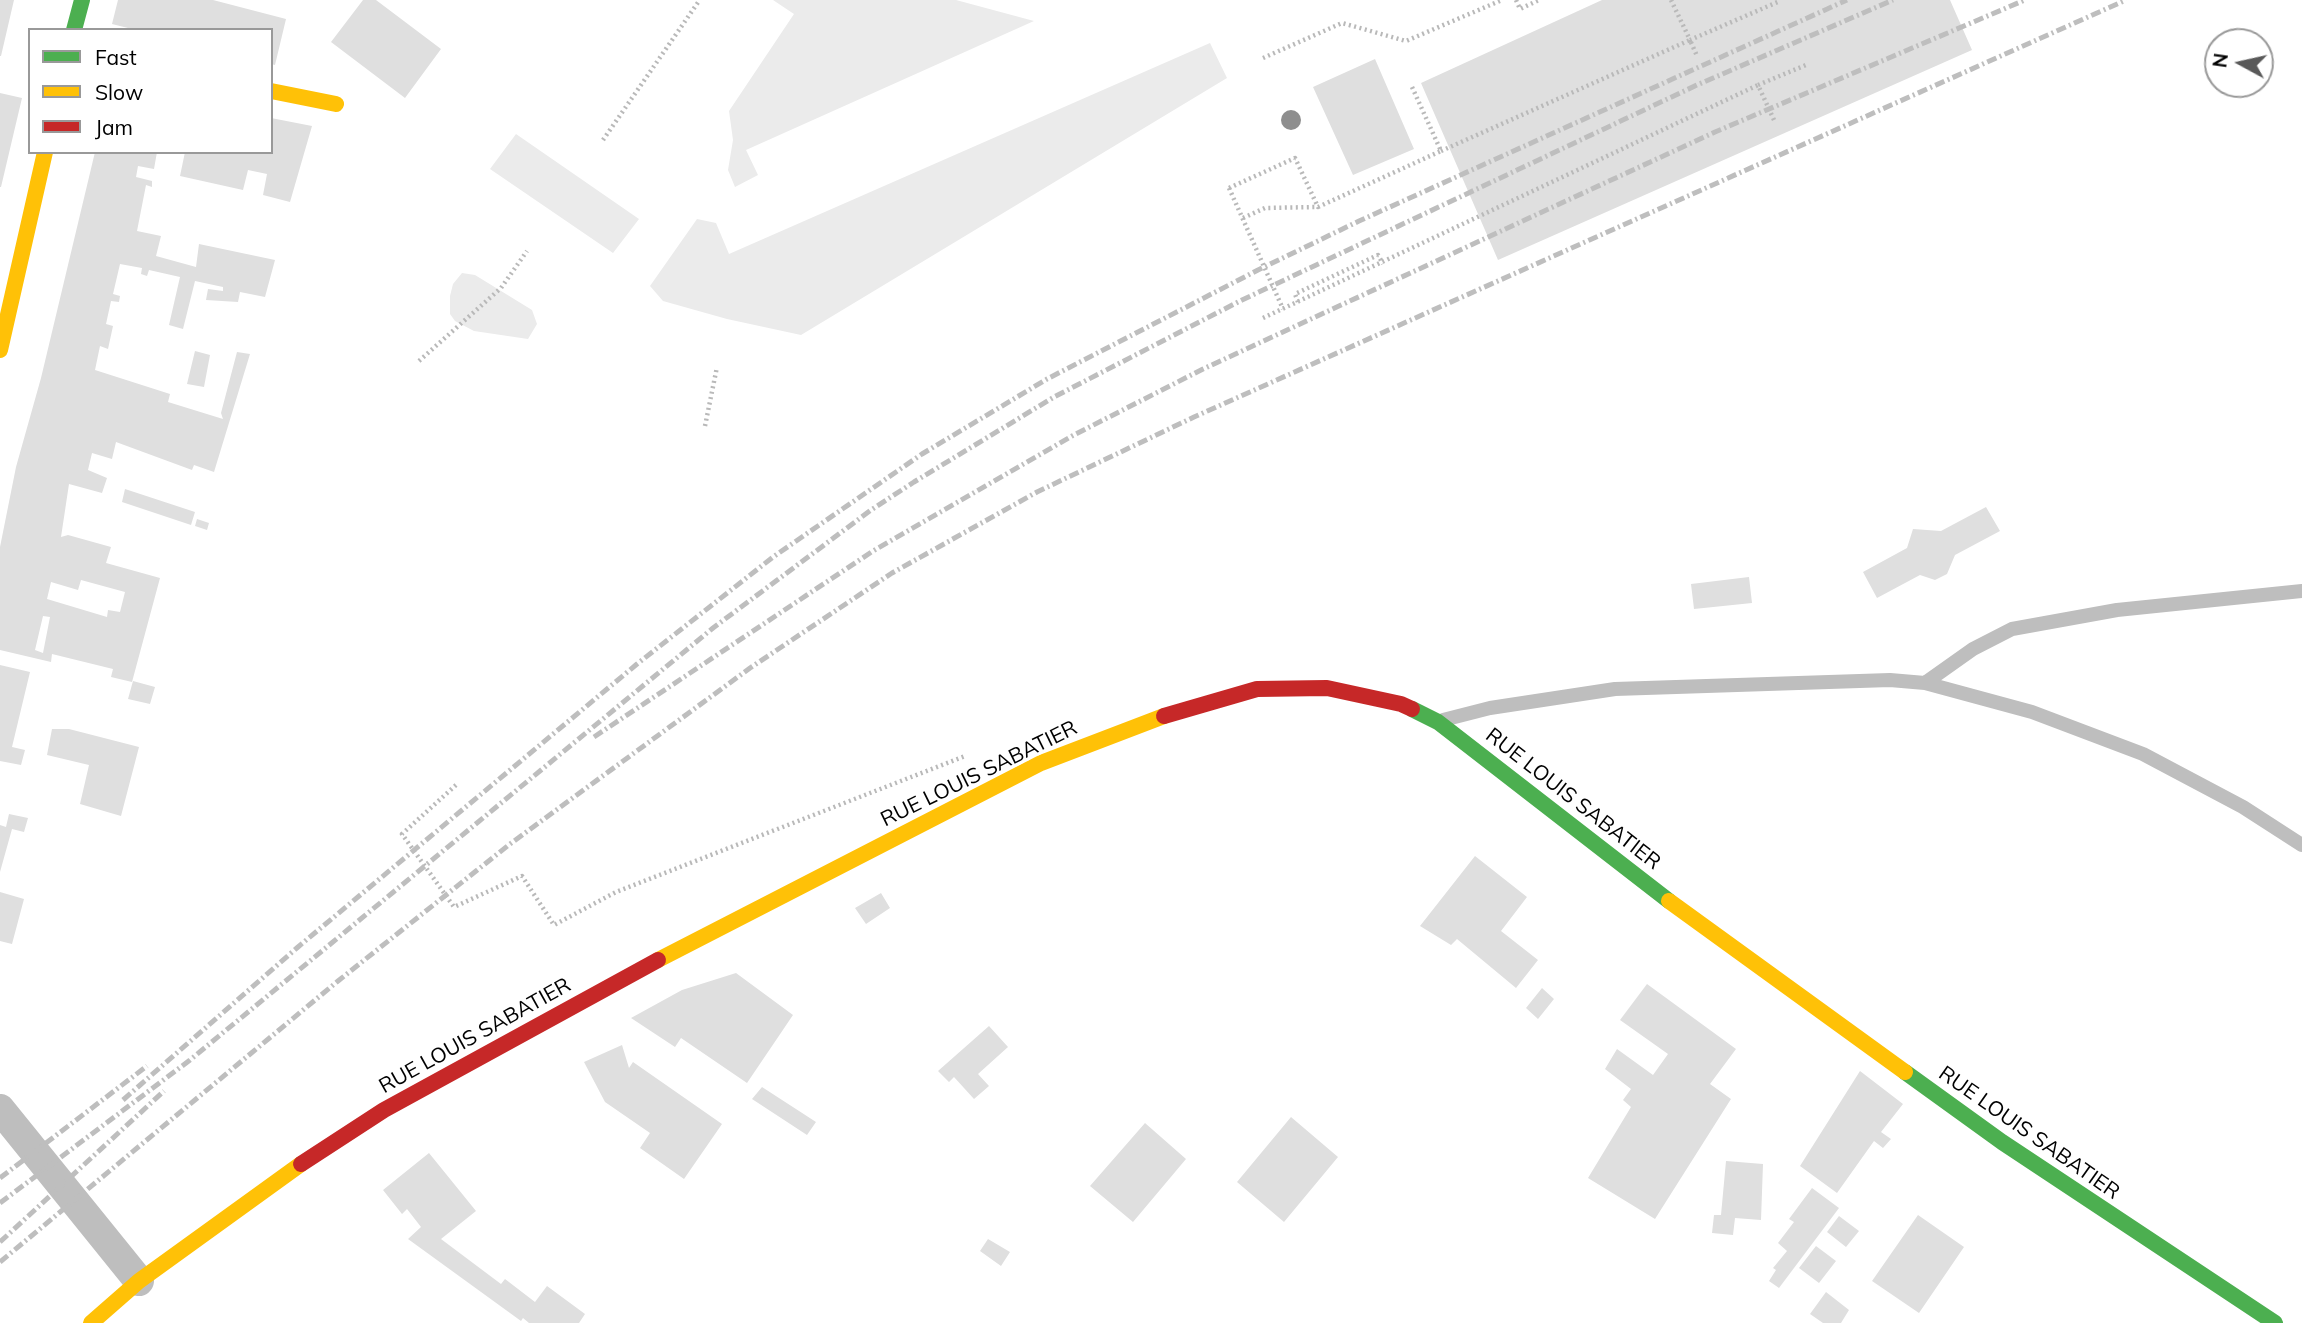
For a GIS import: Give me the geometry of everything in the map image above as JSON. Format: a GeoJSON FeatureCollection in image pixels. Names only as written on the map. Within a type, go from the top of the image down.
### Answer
{"type":"FeatureCollection","features":[{"type":"Feature","properties":{"kind":"street"},"geometry":{"type":"LineString","coordinates":[[75,28],[82,0]]}},
{"type":"Feature","properties":{"kind":"street"},"geometry":{"type":"LineString","coordinates":[[273,91],[337,104]]}},
{"type":"Feature","properties":{"kind":"street"},"geometry":{"type":"LineString","coordinates":[[0,349],[45,154]]}},
{"type":"Feature","properties":{"kind":"street","name":"RUE LOUIS SABATIER"},"geometry":{"type":"LineString","coordinates":[[91,1323],[139,1281],[307,1159],[384,1110],[621,979],[1041,762],[1189,706],[1257,689],[1327,688],[1401,704],[1438,722],[1644,883],[2002,1142],[2275,1323]]}},
{"type":"Feature","properties":{"kind":"street"},"geometry":{"type":"LineString","coordinates":[[0,1109],[139,1281]]}},
{"type":"Feature","properties":{"kind":"lane"},"geometry":{"type":"LineString","coordinates":[[1925,683],[1973,649],[2012,629],[2117,610],[2302,591]]}},
{"type":"Feature","properties":{"kind":"lane"},"geometry":{"type":"LineString","coordinates":[[1438,722],[1490,708],[1615,689],[1890,680],[1925,683],[2032,712],[2143,754],[2244,807],[2302,845]]}},
{"type":"Feature","properties":{"kind":"path"},"geometry":{"type":"LineString","coordinates":[[1263,58],[1342,23],[1406,41],[1502,0]]}},
{"type":"Feature","properties":{"kind":"path"},"geometry":{"type":"LineString","coordinates":[[1516,0],[1520,9],[1539,0]]}},
{"type":"Feature","properties":{"kind":"path"},"geometry":{"type":"LineString","coordinates":[[1671,0],[1697,56]]}},
{"type":"Feature","properties":{"kind":"path"},"geometry":{"type":"LineString","coordinates":[[603,140],[699,1]]}},
{"type":"Feature","properties":{"kind":"path"},"geometry":{"type":"LineString","coordinates":[[1243,218],[1265,208],[1318,206],[1780,1]]}},
{"type":"Feature","properties":{"kind":"path"},"geometry":{"type":"LineString","coordinates":[[1383,264],[1378,255],[1295,294],[1299,302],[1264,318],[1383,264],[1758,85],[1806,65]]}},
{"type":"Feature","properties":{"kind":"path"},"geometry":{"type":"LineString","coordinates":[[1758,85],[1773,120]]}},
{"type":"Feature","properties":{"kind":"path"},"geometry":{"type":"LineString","coordinates":[[1412,87],[1441,150]]}},
{"type":"Feature","properties":{"kind":"path"},"geometry":{"type":"LineString","coordinates":[[1283,309],[1229,188],[1295,158],[1318,206]]}},
{"type":"Feature","properties":{"kind":"path"},"geometry":{"type":"LineString","coordinates":[[419,361],[501,288],[527,251]]}},
{"type":"Feature","properties":{"kind":"path"},"geometry":{"type":"LineString","coordinates":[[705,426],[717,367]]}},
{"type":"Feature","properties":{"kind":"path"},"geometry":{"type":"LineString","coordinates":[[456,785],[402,834],[454,907],[522,876],[555,925],[616,892],[968,755]]}},
{"type":"Feature","properties":{"kind":"shaded area"},"geometry":{"type":"Polygon","coordinates":[[[773,0],[956,0],[1034,21],[746,150],[758,175],[735,187],[728,170],[733,140],[729,111],[794,14],[773,0]]]}},
{"type":"Feature","properties":{"kind":"shaded area"},"geometry":{"type":"Polygon","coordinates":[[[1210,43],[1227,78],[801,335],[727,319],[663,301],[650,286],[697,219],[716,223],[729,254],[1210,43]]]}},
{"type":"Feature","properties":{"kind":"shaded area"},"geometry":{"type":"Polygon","coordinates":[[[516,134],[639,219],[613,253],[490,169],[516,134]]]}},
{"type":"Feature","properties":{"kind":"shaded area"},"geometry":{"type":"Polygon","coordinates":[[[462,273],[475,275],[532,310],[537,324],[528,339],[474,331],[455,321],[450,314],[450,296],[453,284],[462,273]]]}},
{"type":"Feature","properties":{"kind":"building"},"geometry":{"type":"Polygon","coordinates":[[[0,0],[14,0],[1,56],[0,56],[0,0]]]}},
{"type":"Feature","properties":{"kind":"building"},"geometry":{"type":"Polygon","coordinates":[[[118,0],[213,0],[286,19],[275,65],[273,28],[128,28],[112,24],[118,0]]]}},
{"type":"Feature","properties":{"kind":"building"},"geometry":{"type":"Polygon","coordinates":[[[363,0],[376,0],[441,49],[405,98],[331,42],[363,0]]]}},
{"type":"Feature","properties":{"kind":"building"},"geometry":{"type":"Polygon","coordinates":[[[1602,0],[1950,0],[1972,50],[1498,260],[1421,83],[1602,0]]]}},
{"type":"Feature","properties":{"kind":"building"},"geometry":{"type":"Polygon","coordinates":[[[1375,59],[1414,149],[1353,175],[1313,87],[1375,59]]]}},
{"type":"Feature","properties":{"kind":"building"},"geometry":{"type":"Polygon","coordinates":[[[0,93],[22,98],[1,187],[0,187],[0,93]]]}},
{"type":"Feature","properties":{"kind":"building"},"geometry":{"type":"Polygon","coordinates":[[[273,118],[312,126],[290,202],[263,195],[267,174],[248,170],[243,190],[180,176],[185,154],[273,154],[273,118]]]}},
{"type":"Feature","properties":{"kind":"building"},"geometry":{"type":"Polygon","coordinates":[[[95,154],[157,154],[154,169],[138,166],[136,177],[152,181],[152,187],[146,185],[137,231],[161,236],[156,256],[196,267],[199,244],[275,260],[265,297],[240,292],[238,302],[206,300],[208,289],[223,291],[223,287],[195,281],[183,329],[169,325],[180,277],[149,270],[147,276],[141,274],[142,268],[120,264],[113,294],[120,296],[119,302],[111,301],[106,324],[113,326],[108,349],[100,346],[95,370],[170,394],[168,402],[223,419],[221,413],[237,352],[250,354],[214,472],[194,465],[192,470],[116,442],[112,459],[92,453],[88,470],[107,478],[102,493],[69,484],[61,537],[68,535],[111,547],[106,563],[160,578],[132,682],[111,677],[113,669],[52,654],[51,662],[0,650],[0,547],[16,467],[41,378],[95,154]],[[81,580],[78,590],[51,582],[47,599],[107,617],[108,610],[120,612],[125,592],[81,580]],[[43,616],[35,650],[43,653],[50,617],[43,616]]]}},
{"type":"Feature","properties":{"kind":"building"},"geometry":{"type":"Polygon","coordinates":[[[195,351],[210,355],[204,387],[187,384],[195,351]]]}},
{"type":"Feature","properties":{"kind":"building"},"geometry":{"type":"Polygon","coordinates":[[[125,489],[195,512],[191,525],[122,502],[125,489]]]}},
{"type":"Feature","properties":{"kind":"building"},"geometry":{"type":"Polygon","coordinates":[[[1986,507],[2000,531],[1955,555],[1947,574],[1935,580],[1920,575],[1877,598],[1863,572],[1907,548],[1913,529],[1941,531],[1986,507]]]}},
{"type":"Feature","properties":{"kind":"building"},"geometry":{"type":"Polygon","coordinates":[[[197,519],[209,523],[207,530],[195,526],[197,519]]]}},
{"type":"Feature","properties":{"kind":"building"},"geometry":{"type":"Polygon","coordinates":[[[1749,577],[1752,603],[1694,609],[1691,584],[1749,577]]]}},
{"type":"Feature","properties":{"kind":"building"},"geometry":{"type":"Polygon","coordinates":[[[0,665],[30,672],[12,747],[25,750],[21,765],[0,761],[0,665]]]}},
{"type":"Feature","properties":{"kind":"building"},"geometry":{"type":"Polygon","coordinates":[[[133,681],[155,687],[150,704],[128,699],[133,681]]]}},
{"type":"Feature","properties":{"kind":"building"},"geometry":{"type":"Polygon","coordinates":[[[52,729],[69,729],[139,747],[121,816],[80,804],[89,765],[47,755],[52,729]]]}},
{"type":"Feature","properties":{"kind":"building"},"geometry":{"type":"Polygon","coordinates":[[[9,814],[28,818],[24,832],[12,829],[0,872],[0,825],[6,827],[9,814]]]}},
{"type":"Feature","properties":{"kind":"building"},"geometry":{"type":"Polygon","coordinates":[[[1475,856],[1527,897],[1501,931],[1538,960],[1516,988],[1457,939],[1451,945],[1420,926],[1475,856]]]}},
{"type":"Feature","properties":{"kind":"building"},"geometry":{"type":"Polygon","coordinates":[[[0,892],[24,899],[12,944],[0,941],[0,892]]]}},
{"type":"Feature","properties":{"kind":"building"},"geometry":{"type":"Polygon","coordinates":[[[881,893],[890,908],[866,924],[855,908],[881,893]]]}},
{"type":"Feature","properties":{"kind":"building"},"geometry":{"type":"Polygon","coordinates":[[[736,973],[793,1015],[747,1083],[681,1038],[675,1047],[631,1018],[682,990],[736,973]]]}},
{"type":"Feature","properties":{"kind":"building"},"geometry":{"type":"Polygon","coordinates":[[[1647,984],[1736,1049],[1710,1084],[1731,1099],[1655,1219],[1588,1178],[1631,1107],[1623,1100],[1631,1089],[1605,1069],[1617,1049],[1653,1075],[1668,1054],[1620,1020],[1647,984]]]}},
{"type":"Feature","properties":{"kind":"building"},"geometry":{"type":"Polygon","coordinates":[[[1542,988],[1554,999],[1538,1019],[1526,1008],[1542,988]]]}},
{"type":"Feature","properties":{"kind":"building"},"geometry":{"type":"Polygon","coordinates":[[[989,1026],[1008,1047],[978,1074],[989,1086],[974,1099],[954,1077],[949,1082],[938,1071],[989,1026]]]}},
{"type":"Feature","properties":{"kind":"building"},"geometry":{"type":"Polygon","coordinates":[[[622,1045],[629,1068],[633,1062],[722,1124],[684,1179],[640,1148],[650,1133],[605,1102],[584,1062],[622,1045]]]}},
{"type":"Feature","properties":{"kind":"building"},"geometry":{"type":"Polygon","coordinates":[[[1860,1071],[1903,1104],[1881,1132],[1891,1139],[1883,1148],[1874,1141],[1837,1193],[1800,1166],[1860,1071]]]}},
{"type":"Feature","properties":{"kind":"building"},"geometry":{"type":"Polygon","coordinates":[[[762,1087],[816,1122],[807,1135],[752,1099],[762,1087]]]}},
{"type":"Feature","properties":{"kind":"building"},"geometry":{"type":"Polygon","coordinates":[[[1291,1117],[1338,1157],[1284,1222],[1237,1182],[1291,1117]]]}},
{"type":"Feature","properties":{"kind":"building"},"geometry":{"type":"Polygon","coordinates":[[[1145,1123],[1186,1159],[1133,1222],[1090,1186],[1145,1123]]]}},
{"type":"Feature","properties":{"kind":"building"},"geometry":{"type":"Polygon","coordinates":[[[429,1153],[476,1211],[441,1239],[501,1284],[505,1279],[535,1302],[547,1286],[585,1314],[579,1323],[529,1323],[523,1318],[521,1321],[408,1239],[421,1227],[407,1209],[402,1214],[383,1190],[429,1153]]]}},
{"type":"Feature","properties":{"kind":"building"},"geometry":{"type":"Polygon","coordinates":[[[1726,1161],[1763,1164],[1761,1220],[1735,1218],[1733,1235],[1712,1233],[1714,1215],[1721,1215],[1726,1161]]]}},
{"type":"Feature","properties":{"kind":"building"},"geometry":{"type":"Polygon","coordinates":[[[1812,1188],[1839,1208],[1779,1288],[1769,1281],[1776,1270],[1773,1268],[1787,1251],[1778,1243],[1794,1222],[1789,1219],[1812,1188]]]}},
{"type":"Feature","properties":{"kind":"building"},"geometry":{"type":"Polygon","coordinates":[[[1918,1215],[1964,1247],[1919,1313],[1872,1281],[1918,1215]]]}},
{"type":"Feature","properties":{"kind":"building"},"geometry":{"type":"Polygon","coordinates":[[[1839,1216],[1859,1231],[1846,1247],[1827,1232],[1839,1216]]]}},
{"type":"Feature","properties":{"kind":"building"},"geometry":{"type":"Polygon","coordinates":[[[988,1239],[1010,1252],[1001,1266],[980,1251],[988,1239]]]}},
{"type":"Feature","properties":{"kind":"building"},"geometry":{"type":"Polygon","coordinates":[[[1816,1246],[1836,1261],[1819,1283],[1799,1268],[1816,1246]]]}},
{"type":"Feature","properties":{"kind":"building"},"geometry":{"type":"Polygon","coordinates":[[[1826,1292],[1849,1310],[1841,1323],[1823,1323],[1810,1314],[1826,1292]]]}},
{"type":"Feature","properties":{"kind":"railway"},"geometry":{"type":"LineString","coordinates":[[123,1100],[298,947],[637,664],[773,557],[922,454],[1047,379],[1258,270],[1359,221],[1847,0]]}},
{"type":"Feature","properties":{"kind":"railway"},"geometry":{"type":"LineString","coordinates":[[0,1203],[190,1060],[713,628],[871,510],[914,482],[1054,397],[1242,300],[1697,85],[1893,0]]}},
{"type":"Feature","properties":{"kind":"railway"},"geometry":{"type":"LineString","coordinates":[[594,737],[873,551],[1072,436],[1203,369],[1715,132],[2025,0]]}},
{"type":"Feature","properties":{"kind":"railway"},"geometry":{"type":"LineString","coordinates":[[0,1262],[338,981],[510,844],[750,668],[892,573],[1037,492],[1194,417],[2126,0]]}},
{"type":"Feature","properties":{"kind":"railway"},"geometry":{"type":"LineString","coordinates":[[0,1178],[147,1066]]}},
{"type":"Feature","properties":{"kind":"railway"},"geometry":{"type":"LineString","coordinates":[[0,1242],[164,1091]]}},
{"type":"Feature","properties":{"kind":"traffic: fast"},"geometry":{"type":"LineString","coordinates":[[75,28],[82,0]]}},
{"type":"Feature","properties":{"kind":"traffic: fast"},"geometry":{"type":"LineString","coordinates":[[1412,709],[1438,722],[1669,901]]}},
{"type":"Feature","properties":{"kind":"traffic: fast"},"geometry":{"type":"LineString","coordinates":[[1905,1072],[2002,1142],[2275,1323]]}},
{"type":"Feature","properties":{"kind":"traffic: slow"},"geometry":{"type":"LineString","coordinates":[[273,91],[336,104]]}},
{"type":"Feature","properties":{"kind":"traffic: slow"},"geometry":{"type":"LineString","coordinates":[[0,350],[45,154]]}},
{"type":"Feature","properties":{"kind":"traffic: slow"},"geometry":{"type":"LineString","coordinates":[[658,960],[1041,763],[1164,716]]}},
{"type":"Feature","properties":{"kind":"traffic: slow"},"geometry":{"type":"LineString","coordinates":[[1669,901],[1905,1072]]}},
{"type":"Feature","properties":{"kind":"traffic: slow"},"geometry":{"type":"LineString","coordinates":[[91,1323],[139,1281],[301,1164]]}},
{"type":"Feature","properties":{"kind":"traffic: jam"},"geometry":{"type":"LineString","coordinates":[[1164,716],[1257,689],[1327,688],[1401,704],[1412,709]]}},
{"type":"Feature","properties":{"kind":"traffic: jam"},"geometry":{"type":"LineString","coordinates":[[301,1164],[384,1110],[658,960]]}}]}
